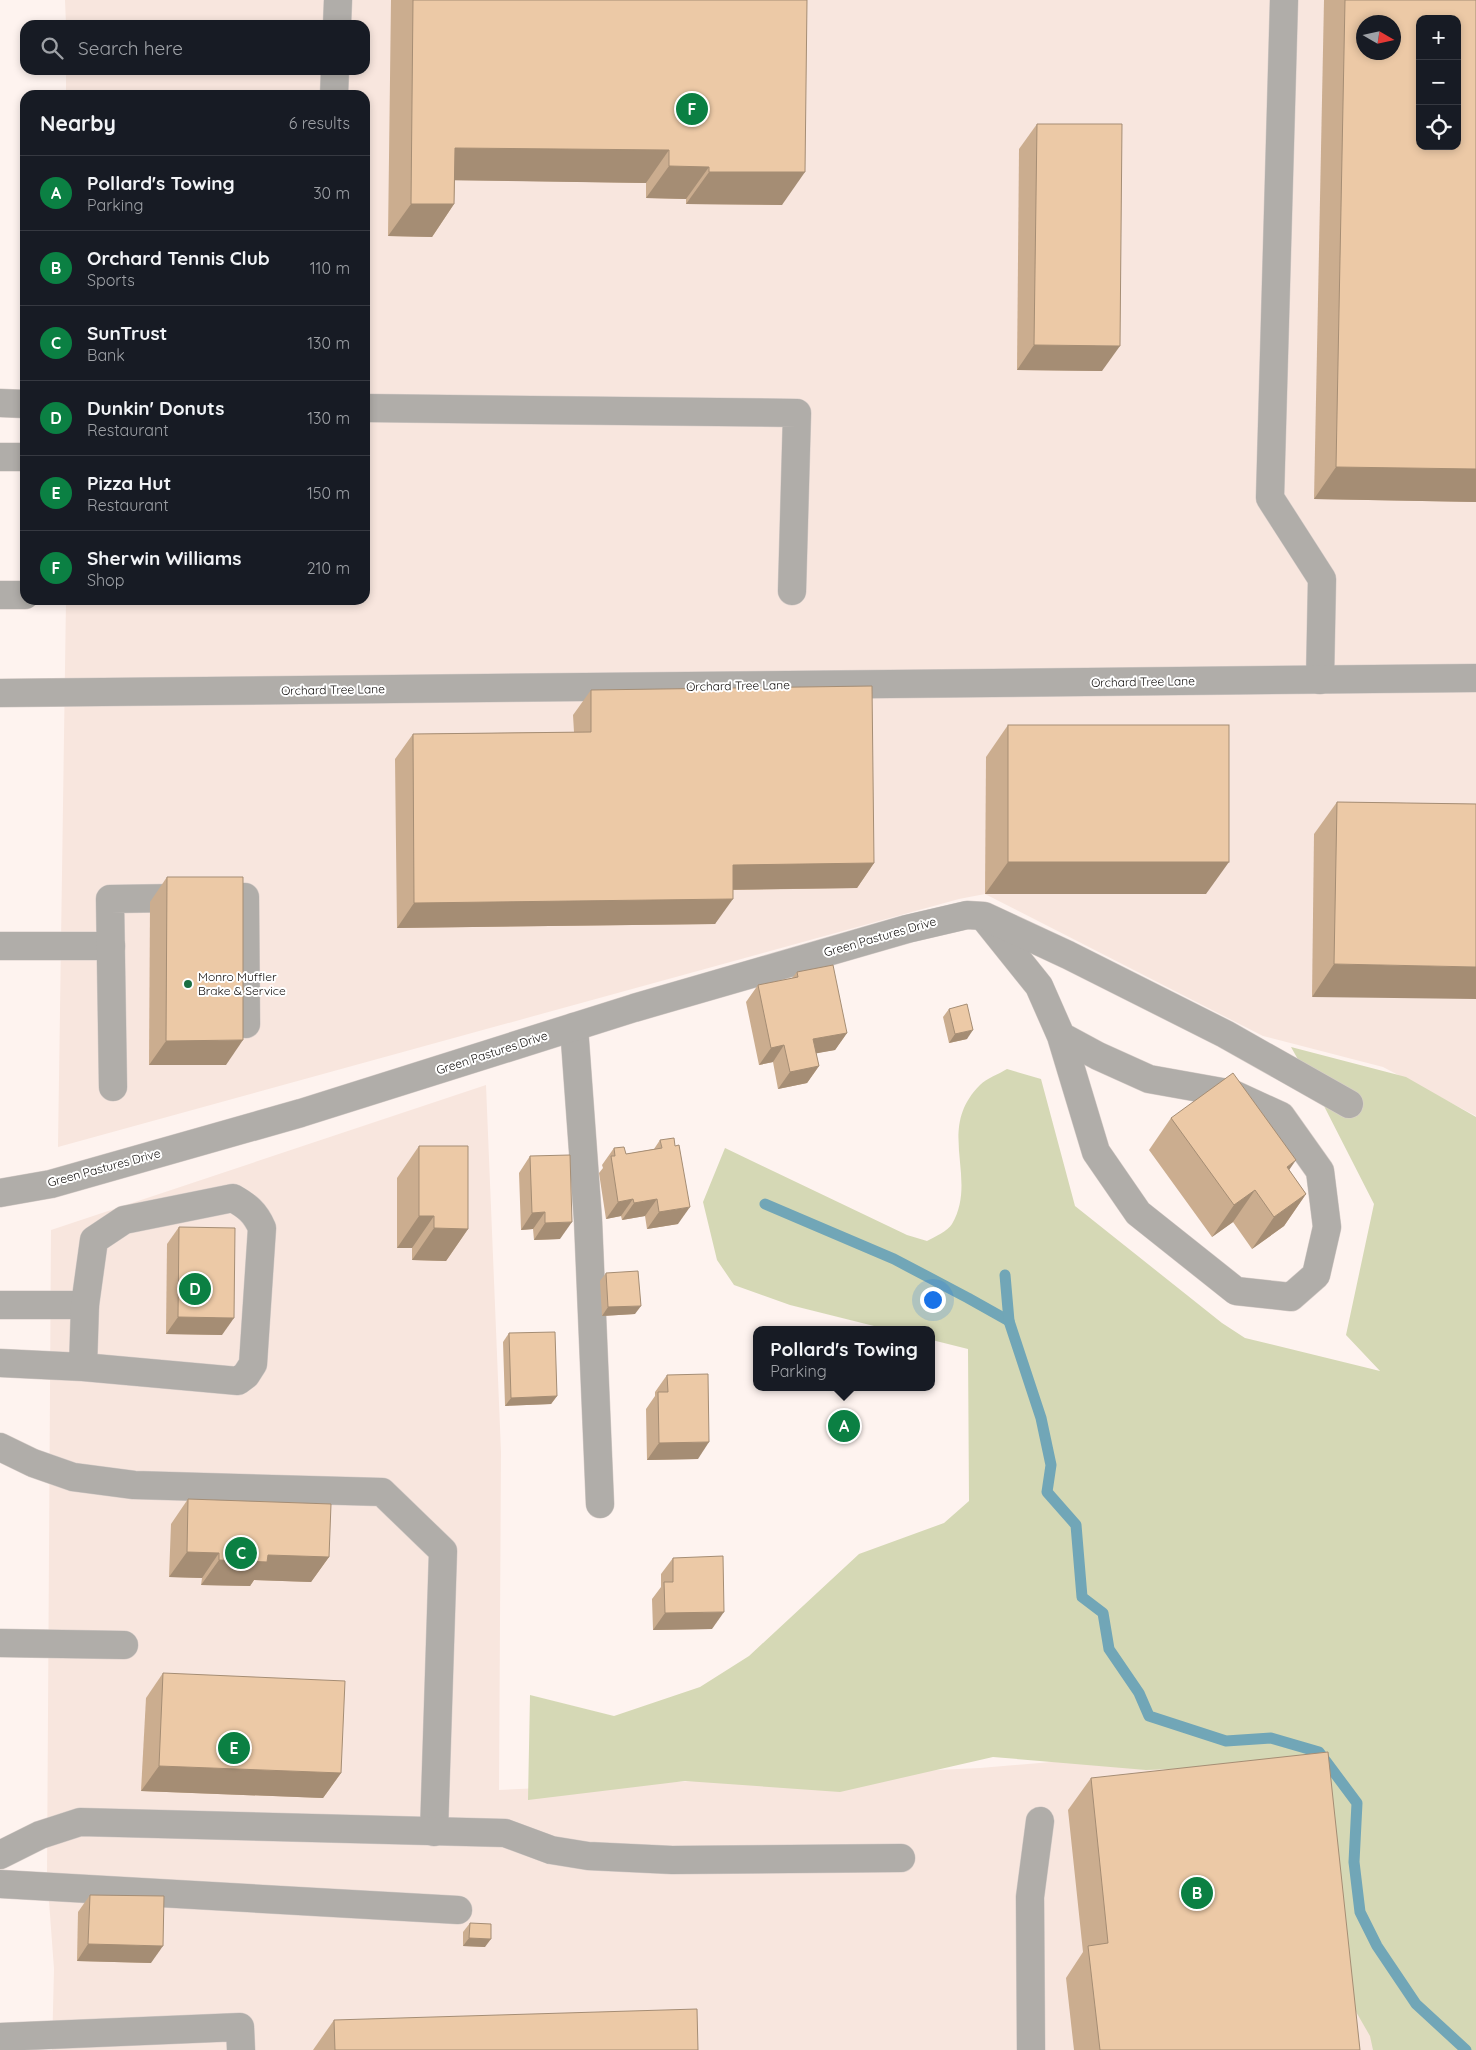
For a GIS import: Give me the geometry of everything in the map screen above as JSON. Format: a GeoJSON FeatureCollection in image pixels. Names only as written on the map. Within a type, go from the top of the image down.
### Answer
{"type":"FeatureCollection","features":[{"type":"Feature","properties":{"kind":"street"},"geometry":{"type":"LineString","coordinates":[[337,20],[338,0]]}},
{"type":"Feature","properties":{"kind":"street"},"geometry":{"type":"LineString","coordinates":[[1284,0],[1270,498],[1322,579],[1320,680]]}},
{"type":"Feature","properties":{"kind":"street"},"geometry":{"type":"LineString","coordinates":[[334,90],[335,75]]}},
{"type":"Feature","properties":{"kind":"street"},"geometry":{"type":"LineString","coordinates":[[0,404],[20,404]]}},
{"type":"Feature","properties":{"kind":"street"},"geometry":{"type":"LineString","coordinates":[[370,408],[797,413],[792,591]]}},
{"type":"Feature","properties":{"kind":"street"},"geometry":{"type":"LineString","coordinates":[[0,457],[20,457]]}},
{"type":"Feature","properties":{"kind":"street"},"geometry":{"type":"LineString","coordinates":[[0,595],[20,594]]}},
{"type":"Feature","properties":{"kind":"street","name":"Orchard Tree Lane"},"geometry":{"type":"LineString","coordinates":[[0,693],[1476,678]]}},
{"type":"Feature","properties":{"kind":"street"},"geometry":{"type":"LineString","coordinates":[[113,1087],[110,899],[245,897],[246,1024]]}},
{"type":"Feature","properties":{"kind":"street","name":"Green Pastures Drive"},"geometry":{"type":"LineString","coordinates":[[0,1193],[51,1184],[301,1113],[574,1027],[907,928],[966,915],[984,916]]}},
{"type":"Feature","properties":{"kind":"street"},"geometry":{"type":"LineString","coordinates":[[984,916],[1039,986],[1062,1036],[1096,1152],[1138,1213],[1236,1290],[1291,1297],[1316,1275],[1327,1227],[1320,1171],[1281,1116],[1233,1094],[1149,1078],[1098,1056],[1062,1036]]}},
{"type":"Feature","properties":{"kind":"street"},"geometry":{"type":"LineString","coordinates":[[984,916],[1068,955],[1225,1034],[1349,1104]]}},
{"type":"Feature","properties":{"kind":"street"},"geometry":{"type":"LineString","coordinates":[[0,946],[111,946]]}},
{"type":"Feature","properties":{"kind":"street"},"geometry":{"type":"LineString","coordinates":[[574,1027],[588,1220],[600,1504]]}},
{"type":"Feature","properties":{"kind":"street"},"geometry":{"type":"LineString","coordinates":[[0,1363],[83,1367],[238,1381],[246,1375],[253,1364],[262,1228],[257,1216],[248,1206],[233,1198],[124,1220],[94,1240],[85,1305],[83,1367]]}},
{"type":"Feature","properties":{"kind":"street"},"geometry":{"type":"LineString","coordinates":[[0,1305],[85,1305]]}},
{"type":"Feature","properties":{"kind":"street"},"geometry":{"type":"LineString","coordinates":[[0,1447],[47,1468],[73,1477],[90,1480],[134,1484],[382,1492],[443,1551],[434,1832]]}},
{"type":"Feature","properties":{"kind":"street"},"geometry":{"type":"LineString","coordinates":[[0,1643],[124,1645]]}},
{"type":"Feature","properties":{"kind":"street"},"geometry":{"type":"LineString","coordinates":[[1031,2050],[1030,1897],[1040,1821]]}},
{"type":"Feature","properties":{"kind":"street"},"geometry":{"type":"LineString","coordinates":[[0,1854],[40,1835],[80,1822],[505,1834],[551,1850],[588,1856],[672,1860],[901,1858]]}},
{"type":"Feature","properties":{"kind":"street"},"geometry":{"type":"LineString","coordinates":[[0,1884],[458,1910]]}},
{"type":"Feature","properties":{"kind":"street"},"geometry":{"type":"LineString","coordinates":[[0,2037],[240,2027],[241,2050]]}},
{"type":"Feature","properties":{"kind":"shaded area"},"geometry":{"type":"Polygon","coordinates":[[[65,0],[1476,0],[1476,1116],[1383,1067],[1263,1036],[985,894],[959,899],[58,1147],[66,605],[370,605],[370,90],[66,90],[66,75],[370,75],[370,20],[66,20],[65,0]]]}},
{"type":"Feature","properties":{"kind":"shaded area"},"geometry":{"type":"Polygon","coordinates":[[[486,1085],[501,1452],[499,1790],[980,1768],[1359,1736],[1382,2050],[52,2050],[54,1969],[47,1874],[51,1230],[486,1085]]]}},
{"type":"Feature","properties":{"kind":"green space"},"geometry":{"type":"Polygon","coordinates":[[[1291,1047],[1406,1077],[1476,1117],[1476,2050],[1373,2050],[1370,2036],[1355,2010],[1244,1766],[1146,1770],[993,1757],[840,1792],[685,1781],[528,1800],[530,1695],[614,1716],[700,1687],[749,1656],[859,1554],[944,1523],[969,1501],[968,1349],[935,1341],[935,1326],[874,1326],[790,1305],[734,1285],[717,1260],[703,1202],[725,1148],[907,1235],[927,1241],[950,1227],[959,1206],[961,1171],[958,1136],[960,1119],[967,1102],[980,1085],[1007,1069],[1041,1079],[1075,1206],[1222,1323],[1245,1338],[1380,1371],[1346,1335],[1374,1204],[1324,1106],[1291,1047]]]}},
{"type":"Feature","properties":{"kind":"building"},"geometry":{"type":"Polygon","coordinates":[[[413,0],[807,0],[805,172],[709,172],[709,167],[669,166],[669,150],[455,148],[454,204],[411,204],[413,0]]]}},
{"type":"Feature","properties":{"kind":"building"},"geometry":{"type":"Polygon","coordinates":[[[1345,0],[1476,0],[1476,469],[1336,467],[1345,0]]]}},
{"type":"Feature","properties":{"kind":"building"},"geometry":{"type":"Polygon","coordinates":[[[1037,124],[1122,124],[1120,346],[1034,345],[1037,124]]]}},
{"type":"Feature","properties":{"kind":"building"},"geometry":{"type":"Polygon","coordinates":[[[872,686],[874,863],[733,865],[733,899],[414,903],[413,734],[591,732],[591,690],[872,686]]]}},
{"type":"Feature","properties":{"kind":"building"},"geometry":{"type":"Polygon","coordinates":[[[1008,725],[1229,725],[1229,862],[1008,862],[1008,725]]]}},
{"type":"Feature","properties":{"kind":"building"},"geometry":{"type":"Polygon","coordinates":[[[1337,802],[1476,804],[1476,967],[1334,964],[1337,802]]]}},
{"type":"Feature","properties":{"kind":"building","name":"Monro Muffler Brake & Service"},"geometry":{"type":"Polygon","coordinates":[[[167,877],[243,877],[243,1040],[166,1041],[167,877]]]}},
{"type":"Feature","properties":{"kind":"building"},"geometry":{"type":"Polygon","coordinates":[[[833,965],[847,1033],[813,1039],[819,1066],[790,1072],[784,1045],[771,1048],[758,985],[798,977],[797,972],[833,965]]]}},
{"type":"Feature","properties":{"kind":"building"},"geometry":{"type":"Polygon","coordinates":[[[967,1004],[973,1030],[955,1034],[949,1009],[967,1004]]]}},
{"type":"Feature","properties":{"kind":"building"},"geometry":{"type":"Polygon","coordinates":[[[1233,1073],[1296,1160],[1287,1167],[1306,1194],[1274,1217],[1255,1190],[1234,1205],[1171,1118],[1233,1073]]]}},
{"type":"Feature","properties":{"kind":"building"},"geometry":{"type":"Polygon","coordinates":[[[674,1138],[675,1146],[679,1145],[690,1207],[659,1212],[657,1199],[634,1203],[633,1199],[618,1202],[611,1156],[615,1156],[614,1148],[624,1147],[626,1154],[662,1148],[660,1140],[674,1138]]]}},
{"type":"Feature","properties":{"kind":"building"},"geometry":{"type":"Polygon","coordinates":[[[419,1146],[468,1146],[468,1229],[434,1228],[434,1216],[419,1216],[419,1146]]]}},
{"type":"Feature","properties":{"kind":"building"},"geometry":{"type":"Polygon","coordinates":[[[570,1155],[572,1222],[545,1223],[545,1212],[532,1213],[530,1156],[570,1155]]]}},
{"type":"Feature","properties":{"kind":"building"},"geometry":{"type":"Polygon","coordinates":[[[179,1227],[235,1228],[234,1318],[178,1317],[179,1227]]]}},
{"type":"Feature","properties":{"kind":"building"},"geometry":{"type":"Polygon","coordinates":[[[638,1271],[641,1306],[608,1307],[606,1273],[638,1271]]]}},
{"type":"Feature","properties":{"kind":"building"},"geometry":{"type":"Polygon","coordinates":[[[555,1332],[557,1396],[511,1398],[509,1333],[555,1332]]]}},
{"type":"Feature","properties":{"kind":"building"},"geometry":{"type":"Polygon","coordinates":[[[708,1374],[709,1442],[659,1443],[658,1392],[668,1392],[667,1375],[708,1374]]]}},
{"type":"Feature","properties":{"kind":"building"},"geometry":{"type":"Polygon","coordinates":[[[188,1499],[331,1504],[329,1557],[268,1555],[267,1562],[219,1560],[219,1553],[187,1552],[188,1499]]]}},
{"type":"Feature","properties":{"kind":"building"},"geometry":{"type":"Polygon","coordinates":[[[723,1556],[724,1612],[665,1613],[664,1582],[673,1582],[673,1558],[723,1556]]]}},
{"type":"Feature","properties":{"kind":"building"},"geometry":{"type":"Polygon","coordinates":[[[163,1673],[345,1681],[341,1773],[159,1766],[163,1673]]]}},
{"type":"Feature","properties":{"kind":"building"},"geometry":{"type":"Polygon","coordinates":[[[1328,1752],[1360,2050],[1100,2050],[1088,1946],[1108,1943],[1091,1778],[1328,1752]]]}},
{"type":"Feature","properties":{"kind":"building"},"geometry":{"type":"Polygon","coordinates":[[[90,1895],[164,1896],[163,1946],[88,1944],[90,1895]]]}},
{"type":"Feature","properties":{"kind":"building"},"geometry":{"type":"Polygon","coordinates":[[[470,1923],[491,1924],[491,1939],[469,1938],[470,1923]]]}},
{"type":"Feature","properties":{"kind":"building"},"geometry":{"type":"Polygon","coordinates":[[[697,2009],[698,2050],[335,2050],[334,2020],[697,2009]]]}},
{"type":"Feature","properties":{"kind":"waterway"},"geometry":{"type":"LineString","coordinates":[[765,1204],[894,1259],[1009,1321]]}},
{"type":"Feature","properties":{"kind":"waterway"},"geometry":{"type":"LineString","coordinates":[[1005,1275],[1009,1321],[1041,1418],[1051,1465],[1047,1492],[1076,1525],[1082,1597],[1103,1613],[1109,1649],[1139,1693],[1149,1716],[1226,1741],[1271,1738],[1319,1752],[1357,1803],[1354,1862],[1360,1912],[1377,1946],[1416,2004],[1466,2050]]}},
{"type":"Feature","properties":{"kind":"place","name":"Sherwin Williams"},"geometry":{"type":"Point","coordinates":[692,109]}},
{"type":"Feature","properties":{"kind":"place","name":"Monro Muffler Brake & Service"},"geometry":{"type":"Point","coordinates":[188,984]}},
{"type":"Feature","properties":{"kind":"place","name":"Dunkin' Donuts"},"geometry":{"type":"Point","coordinates":[195,1289]}},
{"type":"Feature","properties":{"kind":"place","name":"Pollard's Towing"},"geometry":{"type":"Point","coordinates":[844,1426]}},
{"type":"Feature","properties":{"kind":"place","name":"SunTrust"},"geometry":{"type":"Point","coordinates":[241,1553]}},
{"type":"Feature","properties":{"kind":"place","name":"Pizza Hut"},"geometry":{"type":"Point","coordinates":[234,1748]}},
{"type":"Feature","properties":{"kind":"place","name":"Orchard Tennis Club"},"geometry":{"type":"Point","coordinates":[1197,1893]}}]}
